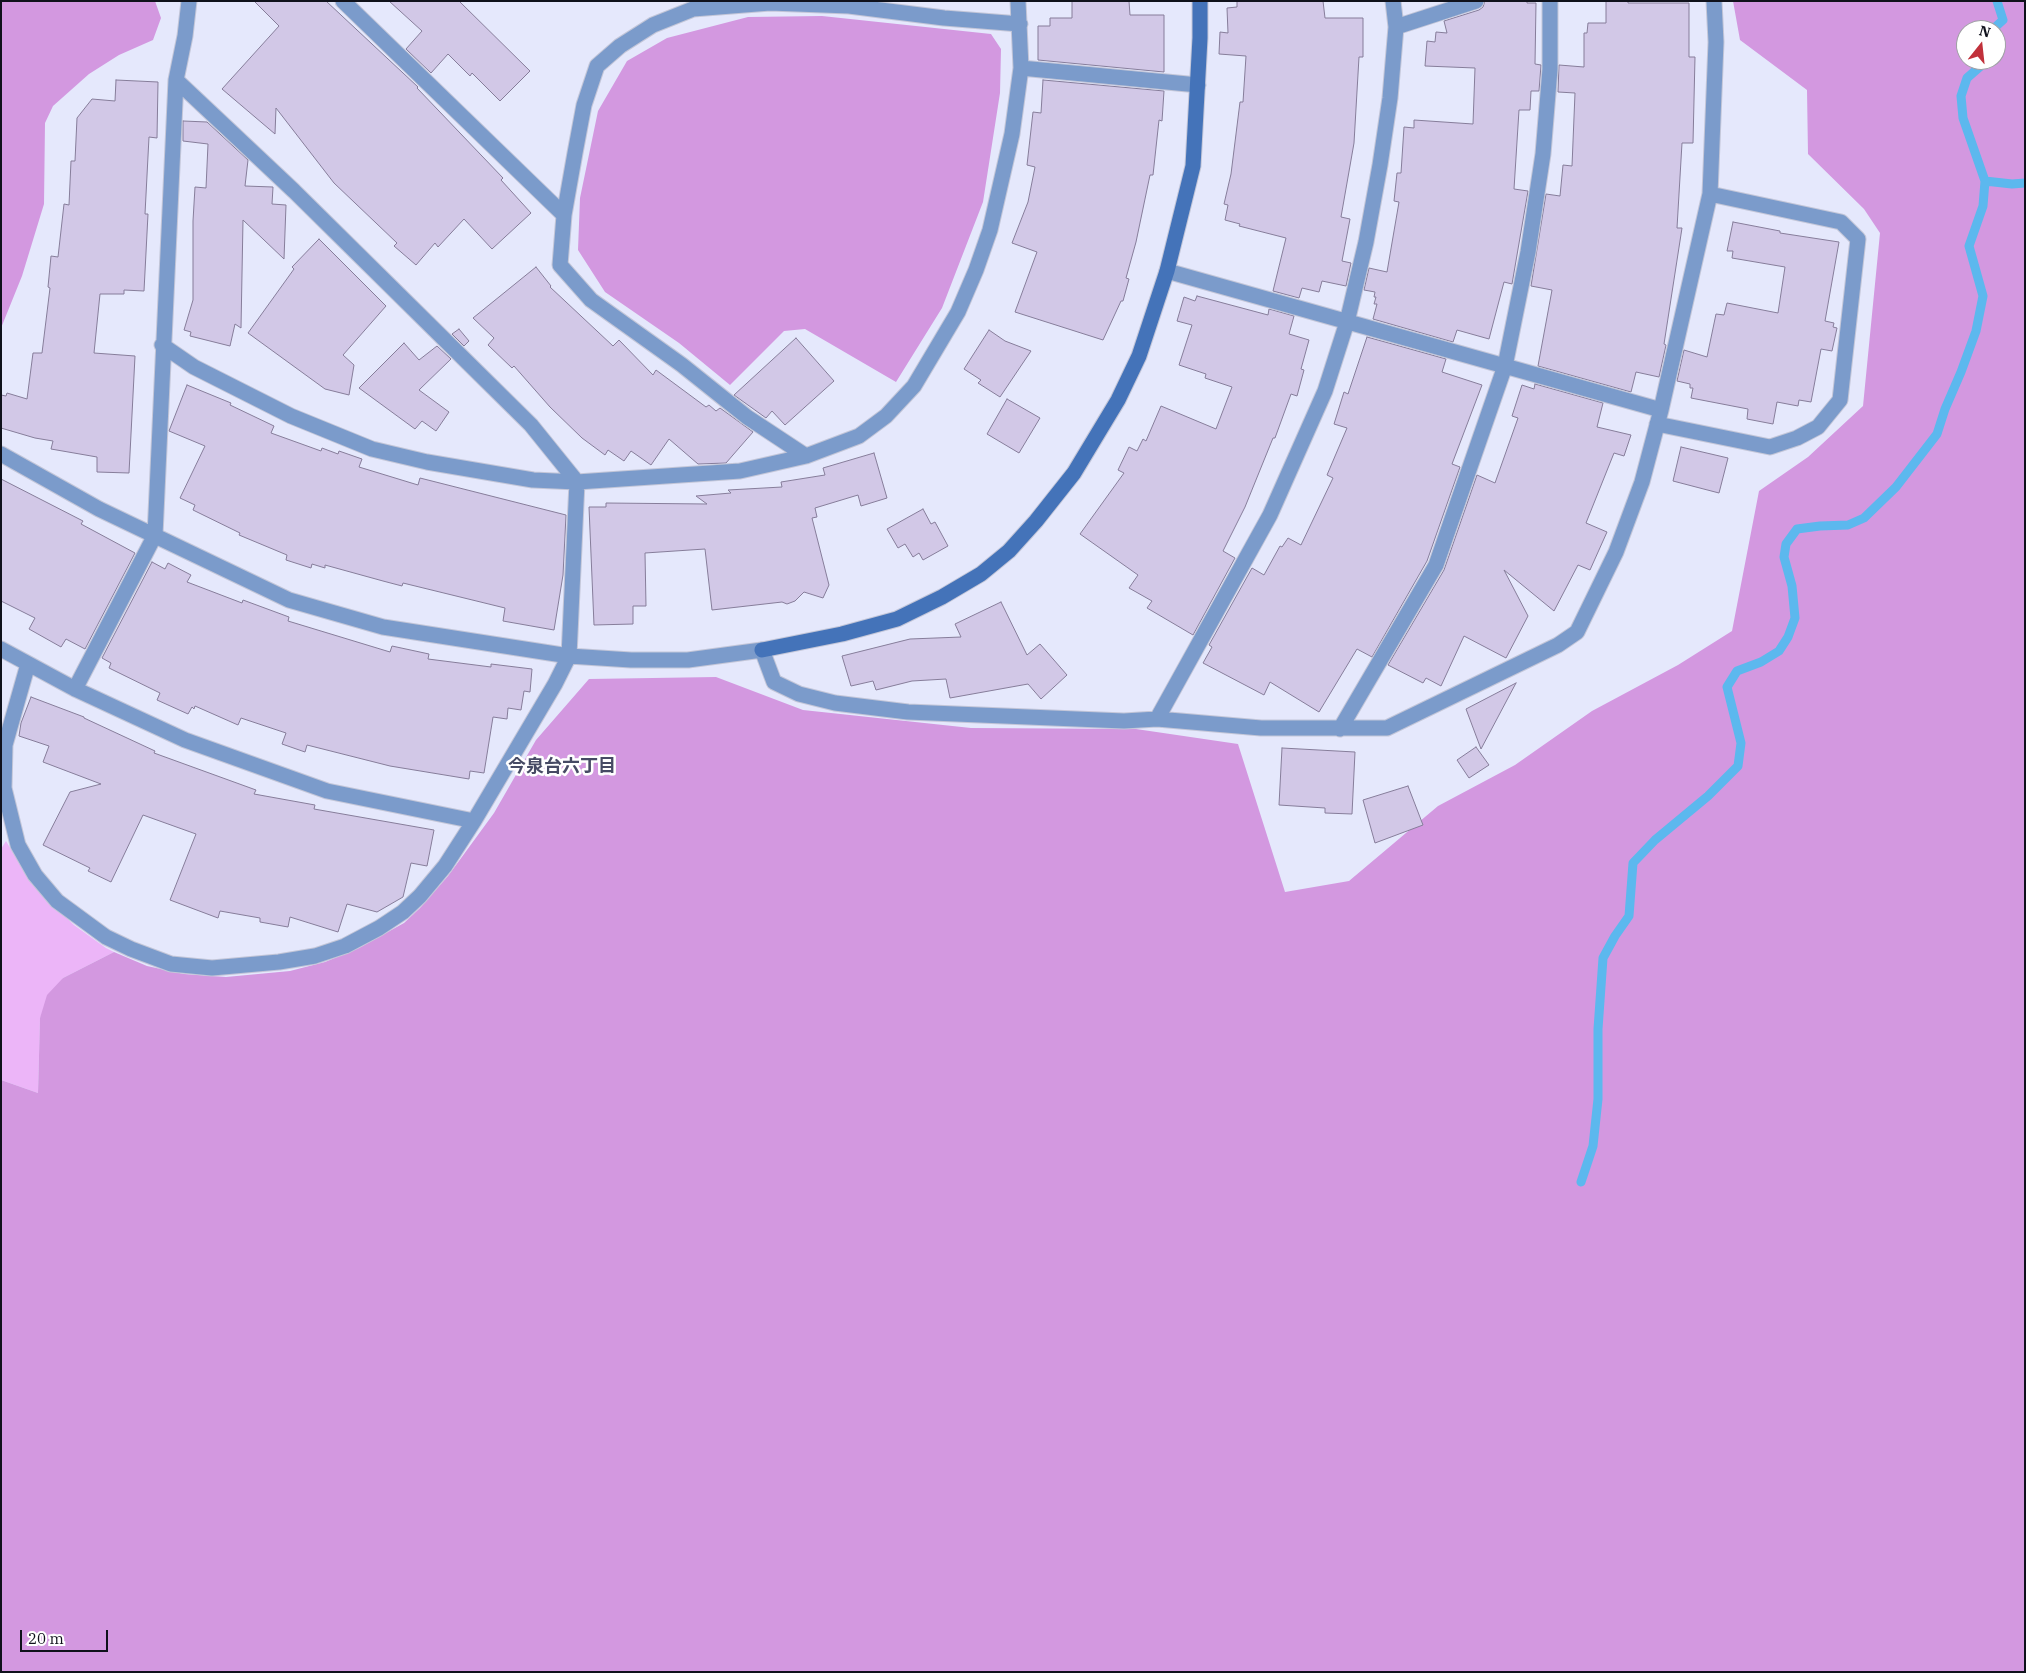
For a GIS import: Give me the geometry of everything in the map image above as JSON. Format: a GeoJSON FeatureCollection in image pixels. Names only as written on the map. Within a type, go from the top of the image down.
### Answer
{"type":"FeatureCollection","features":[{"type":"Feature","properties":{"kind":"street"},"geometry":{"type":"LineString","coordinates":[[75,689],[154,535],[176,80],[185,36],[189,1]]}},
{"type":"Feature","properties":{"kind":"street"},"geometry":{"type":"LineString","coordinates":[[343,1],[564,215]]}},
{"type":"Feature","properties":{"kind":"street"},"geometry":{"type":"LineString","coordinates":[[162,345],[194,367],[291,416],[372,448],[427,462],[533,480],[577,482],[740,471],[806,456],[859,436],[886,416],[914,386],[938,349],[958,312],[976,270],[990,230],[1012,134],[1021,68],[1018,1]]}},
{"type":"Feature","properties":{"kind":"street"},"geometry":{"type":"LineString","coordinates":[[1,454],[98,509],[289,600],[383,626],[569,656],[631,660],[688,660],[762,650],[842,634],[896,618],[942,598],[981,574],[1009,551],[1036,521],[1074,473],[1118,400],[1139,356],[1167,271],[1193,166],[1198,85],[1200,1]]}},
{"type":"Feature","properties":{"kind":"street"},"geometry":{"type":"LineString","coordinates":[[1157,719],[1270,515],[1325,391],[1347,322],[1366,242],[1380,164],[1390,98],[1396,27],[1394,1]]}},
{"type":"Feature","properties":{"kind":"street"},"geometry":{"type":"LineString","coordinates":[[1396,27],[1476,1]]}},
{"type":"Feature","properties":{"kind":"street"},"geometry":{"type":"LineString","coordinates":[[1340,729],[1436,565],[1506,366],[1528,252],[1543,154],[1550,69],[1550,1]]}},
{"type":"Feature","properties":{"kind":"street"},"geometry":{"type":"LineString","coordinates":[[762,650],[774,682],[799,694],[835,703],[908,712],[973,716],[1124,721],[1157,719],[1262,728],[1340,729],[1387,728],[1558,645],[1577,632],[1616,552],[1642,482],[1659,417],[1710,194],[1716,42],[1714,1]]}},
{"type":"Feature","properties":{"kind":"street"},"geometry":{"type":"LineString","coordinates":[[806,456],[747,417],[682,365],[591,300],[560,265],[564,215],[584,105],[597,66],[620,46],[653,25],[692,5],[770,3],[849,4],[944,18],[1020,24]]}},
{"type":"Feature","properties":{"kind":"street"},"geometry":{"type":"LineString","coordinates":[[1021,68],[1198,85]]}},
{"type":"Feature","properties":{"kind":"street"},"geometry":{"type":"LineString","coordinates":[[28,664],[4,745],[4,788],[18,845],[35,875],[58,901],[106,937],[171,964],[212,968],[279,962],[315,956],[345,946],[379,928],[403,912],[420,896],[445,866],[556,684],[569,656],[577,482],[531,425],[294,191],[176,80]]}},
{"type":"Feature","properties":{"kind":"street"},"geometry":{"type":"LineString","coordinates":[[1167,271],[1506,366],[1659,417],[1770,447],[1797,438],[1818,427],[1840,400],[1858,239],[1841,222],[1710,194]]}},
{"type":"Feature","properties":{"kind":"street"},"geometry":{"type":"LineString","coordinates":[[1,649],[75,689],[185,740],[327,791],[474,821]]}},
{"type":"Feature","properties":{"kind":"shaded area"},"geometry":{"type":"Polygon","coordinates":[[[1,1],[155,1],[161,18],[153,40],[119,55],[89,74],[53,106],[45,123],[44,204],[22,276],[1,328],[1,1]]]}},
{"type":"Feature","properties":{"kind":"shaded area"},"geometry":{"type":"Polygon","coordinates":[[[1733,1],[2025,1],[2025,1672],[1,1672],[1,1080],[38,1093],[40,1018],[47,995],[63,978],[114,952],[147,966],[184,974],[226,977],[290,971],[325,962],[359,948],[404,923],[448,876],[494,813],[536,740],[589,679],[716,677],[803,710],[971,728],[1136,729],[1238,744],[1285,892],[1349,881],[1438,806],[1515,765],[1592,711],[1678,665],[1732,631],[1759,491],[1808,457],[1863,406],[1880,233],[1864,209],[1808,154],[1807,90],[1740,40],[1733,1]]]}},
{"type":"Feature","properties":{"kind":"shaded area"},"geometry":{"type":"Polygon","coordinates":[[[822,16],[991,34],[1001,49],[1000,93],[983,202],[942,308],[896,382],[805,329],[784,331],[730,385],[679,343],[605,292],[578,250],[580,198],[598,111],[627,61],[667,38],[748,17],[822,16]]]}},
{"type":"Feature","properties":{"kind":"shaded area"},"geometry":{"type":"Polygon","coordinates":[[[6,841],[32,884],[74,925],[114,952],[63,978],[40,1018],[38,1093],[1,1080],[1,849],[6,841]]]}},
{"type":"Feature","properties":{"kind":"building"},"geometry":{"type":"Polygon","coordinates":[[[254,1],[326,1],[418,87],[503,178],[501,180],[531,213],[492,249],[464,219],[438,247],[435,243],[416,265],[394,246],[397,243],[334,183],[276,108],[275,134],[222,89],[279,26],[254,1]]]}},
{"type":"Feature","properties":{"kind":"building"},"geometry":{"type":"Polygon","coordinates":[[[389,1],[459,1],[530,71],[500,101],[472,73],[470,76],[448,54],[431,73],[406,49],[422,31],[389,1]]]}},
{"type":"Feature","properties":{"kind":"building"},"geometry":{"type":"Polygon","coordinates":[[[1072,1],[1129,1],[1130,15],[1164,15],[1164,72],[1038,60],[1038,26],[1050,26],[1050,18],[1072,18],[1072,1]]]}},
{"type":"Feature","properties":{"kind":"building"},"geometry":{"type":"Polygon","coordinates":[[[1237,1],[1323,1],[1325,18],[1363,18],[1363,57],[1359,57],[1354,143],[1341,217],[1350,219],[1342,261],[1351,263],[1346,286],[1322,281],[1319,292],[1302,288],[1299,298],[1273,291],[1286,238],[1239,226],[1240,224],[1225,220],[1228,205],[1224,204],[1231,174],[1240,102],[1243,102],[1246,56],[1219,54],[1220,32],[1228,33],[1227,8],[1237,7],[1237,1]]]}},
{"type":"Feature","properties":{"kind":"building"},"geometry":{"type":"Polygon","coordinates":[[[1485,1],[1527,1],[1527,3],[1536,3],[1535,64],[1541,65],[1539,91],[1531,91],[1530,110],[1519,110],[1514,189],[1528,191],[1512,284],[1504,282],[1489,339],[1457,330],[1453,342],[1373,319],[1377,304],[1374,304],[1375,292],[1364,290],[1369,268],[1387,272],[1399,202],[1394,201],[1397,173],[1401,173],[1404,127],[1414,128],[1414,120],[1473,124],[1475,68],[1425,66],[1427,41],[1435,42],[1436,32],[1447,33],[1444,21],[1479,10],[1483,7],[1485,1]]]}},
{"type":"Feature","properties":{"kind":"building"},"geometry":{"type":"Polygon","coordinates":[[[1606,1],[1689,3],[1689,57],[1695,57],[1693,143],[1682,143],[1677,228],[1682,228],[1664,344],[1666,345],[1659,377],[1636,372],[1631,392],[1538,366],[1552,290],[1531,286],[1546,194],[1560,196],[1563,165],[1572,166],[1575,93],[1558,92],[1559,65],[1584,67],[1584,33],[1587,33],[1588,23],[1606,23],[1606,1]]]}},
{"type":"Feature","properties":{"kind":"building"},"geometry":{"type":"Polygon","coordinates":[[[116,80],[158,82],[157,138],[149,137],[144,291],[124,290],[124,294],[100,294],[94,353],[135,356],[129,473],[97,472],[97,457],[51,449],[53,441],[1,428],[1,395],[6,396],[7,393],[27,399],[33,353],[42,353],[50,288],[48,287],[51,256],[58,257],[64,204],[69,205],[71,161],[75,161],[77,118],[92,99],[115,101],[116,80]]]}},
{"type":"Feature","properties":{"kind":"building"},"geometry":{"type":"Polygon","coordinates":[[[1043,80],[1164,91],[1162,121],[1159,120],[1153,175],[1150,175],[1136,242],[1126,278],[1129,279],[1123,301],[1121,301],[1103,340],[1015,312],[1037,252],[1012,243],[1028,202],[1035,167],[1027,165],[1033,112],[1041,113],[1043,80]]]}},
{"type":"Feature","properties":{"kind":"building"},"geometry":{"type":"Polygon","coordinates":[[[183,121],[207,122],[248,160],[245,186],[273,187],[272,204],[286,205],[284,259],[243,220],[241,328],[235,324],[230,346],[190,336],[191,332],[184,330],[193,300],[195,187],[206,188],[208,144],[183,141],[183,121]]]}},
{"type":"Feature","properties":{"kind":"building"},"geometry":{"type":"Polygon","coordinates":[[[1733,222],[1780,231],[1780,233],[1839,242],[1825,321],[1834,323],[1833,327],[1837,328],[1832,351],[1821,349],[1811,402],[1799,400],[1798,406],[1777,402],[1773,424],[1747,419],[1748,409],[1691,398],[1693,388],[1690,388],[1690,384],[1677,381],[1684,350],[1707,357],[1716,314],[1724,315],[1727,303],[1778,313],[1785,267],[1732,258],[1733,251],[1727,251],[1733,222]]]}},
{"type":"Feature","properties":{"kind":"building"},"geometry":{"type":"Polygon","coordinates":[[[319,239],[386,306],[343,355],[354,365],[349,395],[325,389],[248,333],[294,269],[292,267],[319,239]]]}},
{"type":"Feature","properties":{"kind":"building"},"geometry":{"type":"Polygon","coordinates":[[[536,267],[550,287],[613,346],[619,340],[653,375],[656,370],[706,407],[709,405],[716,411],[720,408],[753,432],[726,463],[698,464],[669,439],[651,465],[631,451],[624,461],[608,450],[605,455],[582,438],[550,407],[514,366],[512,368],[488,345],[494,338],[473,318],[536,267]]]}},
{"type":"Feature","properties":{"kind":"building"},"geometry":{"type":"Polygon","coordinates":[[[1197,296],[1268,315],[1269,309],[1294,316],[1289,334],[1309,340],[1301,369],[1304,370],[1297,396],[1291,394],[1275,438],[1273,438],[1245,507],[1223,551],[1235,558],[1193,635],[1147,608],[1152,601],[1129,588],[1138,575],[1080,534],[1124,473],[1118,470],[1129,447],[1137,451],[1143,439],[1146,441],[1161,406],[1216,429],[1232,387],[1205,378],[1206,374],[1179,365],[1192,325],[1177,321],[1184,297],[1195,301],[1197,296]]]}},
{"type":"Feature","properties":{"kind":"building"},"geometry":{"type":"Polygon","coordinates":[[[459,329],[469,341],[464,346],[452,334],[459,329]]]}},
{"type":"Feature","properties":{"kind":"building"},"geometry":{"type":"Polygon","coordinates":[[[989,330],[1005,341],[1031,351],[1000,397],[978,383],[981,380],[964,369],[989,330]]]}},
{"type":"Feature","properties":{"kind":"building"},"geometry":{"type":"Polygon","coordinates":[[[1367,337],[1446,359],[1442,372],[1482,385],[1452,464],[1460,467],[1427,561],[1372,657],[1357,649],[1319,712],[1270,682],[1264,695],[1203,663],[1212,647],[1209,645],[1252,568],[1264,575],[1280,546],[1282,547],[1288,538],[1301,545],[1333,478],[1327,475],[1347,428],[1334,424],[1344,392],[1348,394],[1367,337]]]}},
{"type":"Feature","properties":{"kind":"building"},"geometry":{"type":"Polygon","coordinates":[[[796,338],[834,381],[785,425],[772,411],[766,418],[734,395],[796,338]]]}},
{"type":"Feature","properties":{"kind":"building"},"geometry":{"type":"Polygon","coordinates":[[[404,343],[419,360],[437,346],[451,359],[419,390],[449,412],[436,431],[422,421],[415,429],[359,388],[404,343]]]}},
{"type":"Feature","properties":{"kind":"building"},"geometry":{"type":"Polygon","coordinates":[[[1535,384],[1603,403],[1597,427],[1631,435],[1624,456],[1614,453],[1586,523],[1607,532],[1590,570],[1578,565],[1554,611],[1504,570],[1528,616],[1506,658],[1464,636],[1441,686],[1426,678],[1423,683],[1388,665],[1444,570],[1477,475],[1495,483],[1518,418],[1512,416],[1522,385],[1534,389],[1535,384]]]}},
{"type":"Feature","properties":{"kind":"building"},"geometry":{"type":"Polygon","coordinates":[[[187,385],[231,403],[230,405],[274,426],[271,433],[321,451],[322,448],[338,454],[339,451],[362,459],[359,467],[418,485],[420,478],[566,515],[563,575],[554,630],[503,621],[505,608],[403,583],[402,586],[325,565],[325,568],[312,564],[311,568],[286,560],[287,555],[239,535],[240,533],[193,510],[195,505],[180,498],[205,446],[169,431],[187,385]]]}},
{"type":"Feature","properties":{"kind":"building"},"geometry":{"type":"Polygon","coordinates":[[[1007,399],[1040,418],[1019,453],[987,434],[1007,399]]]}},
{"type":"Feature","properties":{"kind":"building"},"geometry":{"type":"Polygon","coordinates":[[[1681,447],[1728,458],[1719,493],[1673,481],[1681,447]]]}},
{"type":"Feature","properties":{"kind":"building"},"geometry":{"type":"Polygon","coordinates":[[[874,453],[887,498],[861,506],[858,495],[815,508],[817,517],[812,518],[829,585],[823,598],[804,592],[795,601],[787,604],[782,602],[712,610],[705,549],[645,553],[646,606],[633,606],[633,624],[594,625],[589,507],[606,507],[606,503],[707,504],[696,496],[731,493],[728,490],[782,487],[781,482],[825,475],[823,468],[874,453]]]}},
{"type":"Feature","properties":{"kind":"building"},"geometry":{"type":"Polygon","coordinates":[[[1,479],[83,521],[81,524],[135,553],[85,649],[66,639],[61,647],[29,629],[35,618],[1,601],[1,479]]]}},
{"type":"Feature","properties":{"kind":"building"},"geometry":{"type":"Polygon","coordinates":[[[923,509],[931,524],[935,522],[948,546],[923,560],[919,553],[913,557],[905,544],[898,548],[887,529],[923,509]]]}},
{"type":"Feature","properties":{"kind":"building"},"geometry":{"type":"Polygon","coordinates":[[[152,562],[165,569],[168,563],[191,575],[187,582],[242,603],[243,600],[289,617],[288,621],[390,652],[392,646],[429,654],[428,659],[491,667],[491,664],[532,669],[530,692],[524,691],[521,710],[508,708],[507,719],[493,717],[484,773],[470,771],[469,779],[390,766],[307,745],[305,752],[282,744],[286,733],[241,718],[238,725],[195,706],[194,709],[192,707],[188,714],[157,700],[160,693],[109,668],[111,663],[102,658],[152,562]]]}},
{"type":"Feature","properties":{"kind":"building"},"geometry":{"type":"Polygon","coordinates":[[[1001,602],[1027,655],[1040,644],[1067,675],[1041,699],[1028,684],[950,698],[946,679],[912,681],[876,690],[873,681],[851,686],[842,656],[910,639],[961,637],[955,624],[1001,602]]]}},
{"type":"Feature","properties":{"kind":"building"},"geometry":{"type":"Polygon","coordinates":[[[1516,683],[1481,749],[1466,709],[1516,683]]]}},
{"type":"Feature","properties":{"kind":"building"},"geometry":{"type":"Polygon","coordinates":[[[31,697],[84,717],[155,751],[154,753],[256,790],[254,794],[315,805],[314,809],[434,830],[427,866],[411,863],[403,897],[377,912],[347,904],[338,932],[290,917],[288,927],[260,922],[260,918],[220,911],[218,918],[170,900],[196,834],[143,815],[111,882],[88,871],[90,868],[43,845],[70,792],[101,784],[43,762],[49,746],[19,736],[21,723],[31,697]]]}},
{"type":"Feature","properties":{"kind":"building"},"geometry":{"type":"Polygon","coordinates":[[[1476,747],[1489,765],[1469,778],[1457,760],[1476,747]]]}},
{"type":"Feature","properties":{"kind":"building"},"geometry":{"type":"Polygon","coordinates":[[[1282,748],[1355,752],[1352,814],[1325,813],[1325,808],[1279,805],[1282,748]]]}},
{"type":"Feature","properties":{"kind":"building"},"geometry":{"type":"Polygon","coordinates":[[[1408,786],[1423,825],[1375,843],[1363,800],[1408,786]]]}},
{"type":"Feature","properties":{"kind":"waterway"},"geometry":{"type":"LineString","coordinates":[[1997,1],[2003,20]]}},
{"type":"Feature","properties":{"kind":"waterway"},"geometry":{"type":"LineString","coordinates":[[1581,1182],[1593,1146],[1598,1099],[1598,1029],[1603,958],[1629,916],[1633,863],[1655,840],[1708,796],[1738,766],[1741,743],[1727,687],[1737,671],[1761,662],[1779,651],[1788,637],[1795,618],[1792,586],[1784,557],[1786,544],[1797,529],[1848,525],[1864,518],[1896,487],[1937,434],[1976,331],[1983,296],[1969,246],[1983,206],[1985,181],[1963,118],[1961,96],[1967,78],[1976,70]]}},
{"type":"Feature","properties":{"kind":"waterway"},"geometry":{"type":"LineString","coordinates":[[1985,181],[2012,184],[2025,183]]}},
{"type":"Feature","properties":{"kind":"district","name":"今泉台六丁目"},"geometry":{"type":"Point","coordinates":[562,767]}}]}
